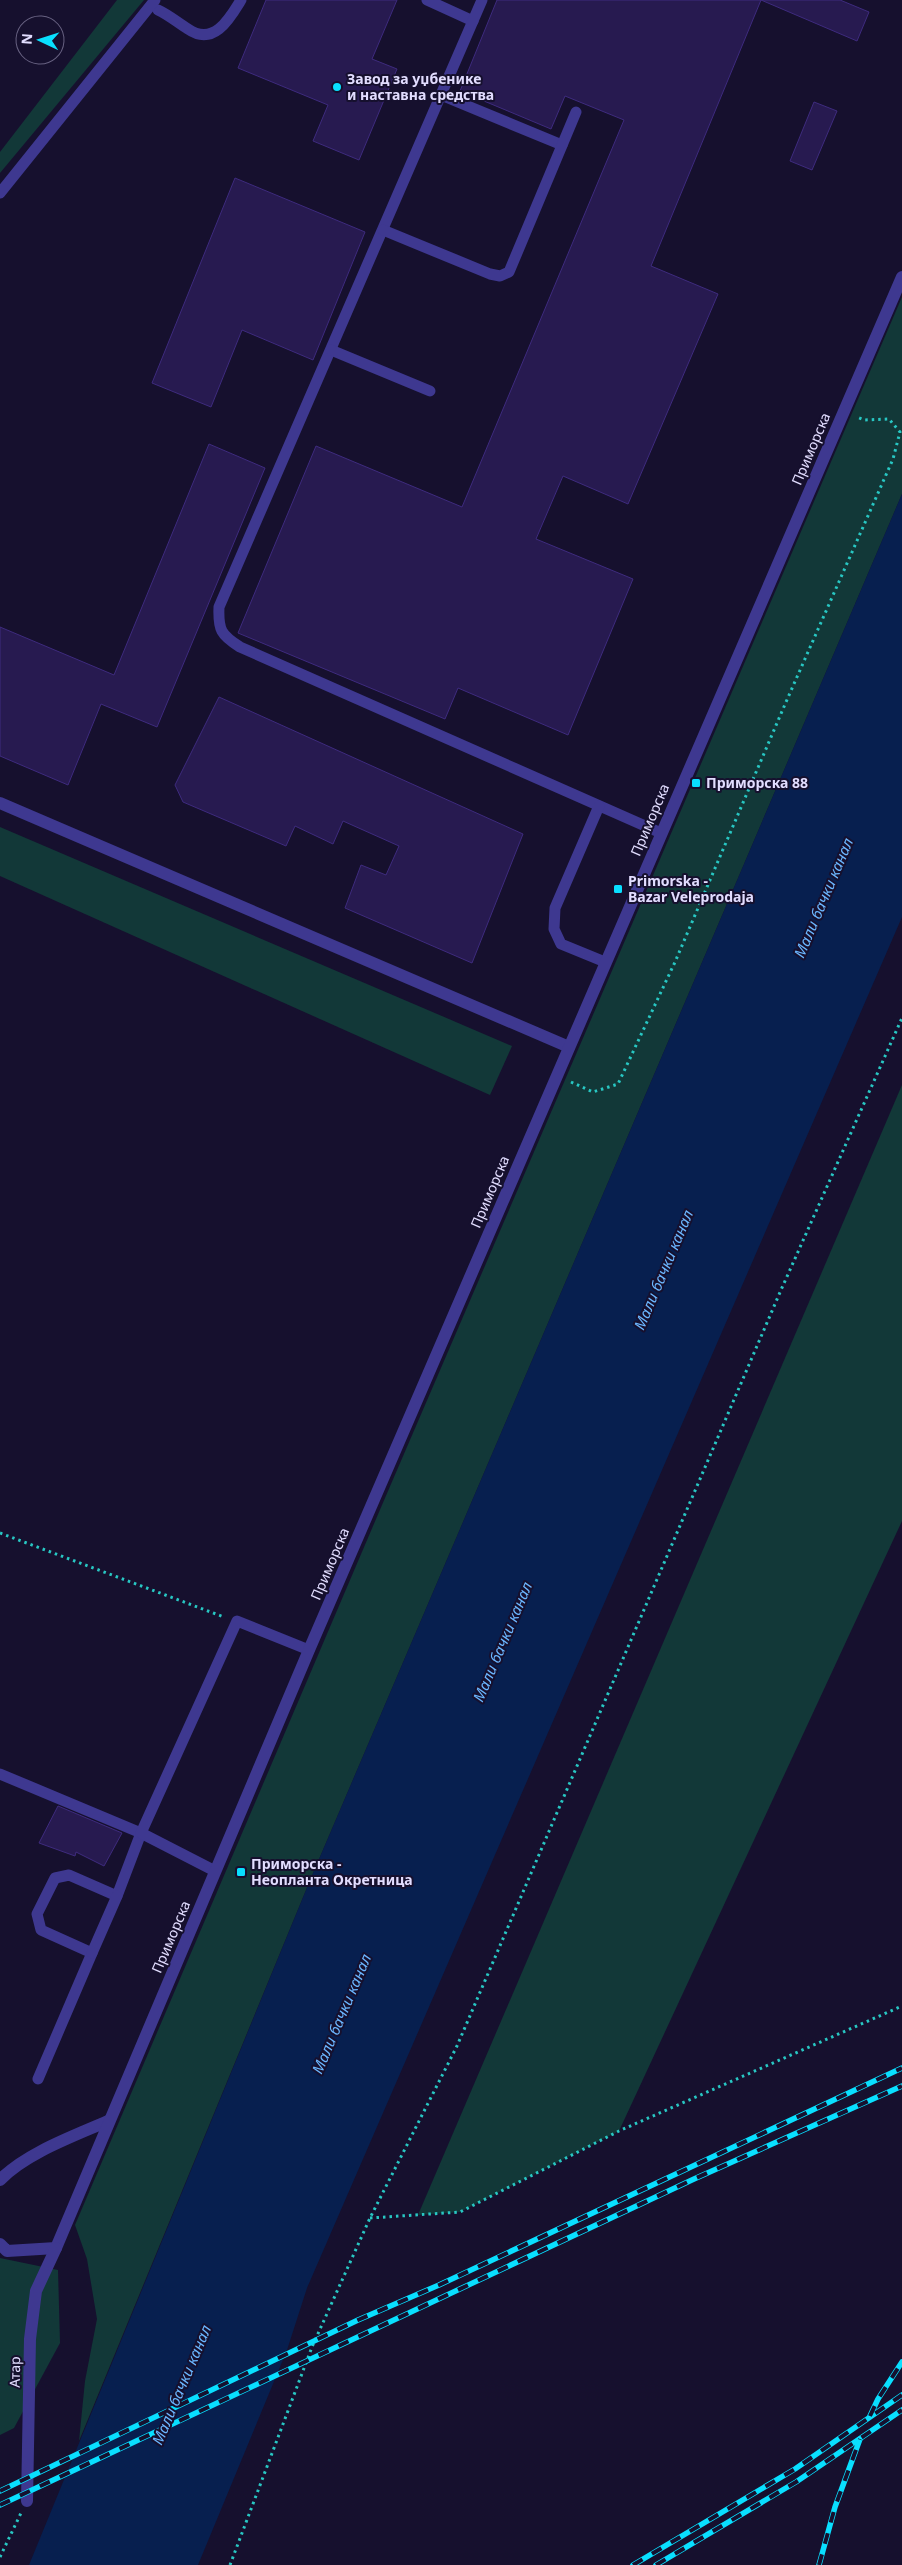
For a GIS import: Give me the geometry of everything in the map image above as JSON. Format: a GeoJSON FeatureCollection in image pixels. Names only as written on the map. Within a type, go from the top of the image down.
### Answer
{"type":"FeatureCollection","features":[{"type":"Feature","properties":{"kind":"street","name":"Приморска"},"geometry":{"type":"LineString","coordinates":[[56,2248],[108,2121],[309,1650],[902,276]]}},
{"type":"Feature","properties":{"kind":"street"},"geometry":{"type":"LineString","coordinates":[[0,803],[569,1047]]}},
{"type":"Feature","properties":{"kind":"street"},"geometry":{"type":"LineString","coordinates":[[0,2180],[10,2170],[108,2121]]}},
{"type":"Feature","properties":{"kind":"street"},"geometry":{"type":"LineString","coordinates":[[2,2248],[56,2248]]}},
{"type":"Feature","properties":{"kind":"street","name":"Атар"},"geometry":{"type":"LineString","coordinates":[[27,2501],[30,2339],[36,2291],[56,2248]]}},
{"type":"Feature","properties":{"kind":"lane"},"geometry":{"type":"LineString","coordinates":[[0,194],[157,5],[190,31],[206,34],[215,32],[227,25],[242,0]]}},
{"type":"Feature","properties":{"kind":"lane"},"geometry":{"type":"LineString","coordinates":[[427,0],[473,21]]}},
{"type":"Feature","properties":{"kind":"lane"},"geometry":{"type":"LineString","coordinates":[[482,0],[219,607],[218,623],[224,637],[240,647],[661,833]]}},
{"type":"Feature","properties":{"kind":"lane"},"geometry":{"type":"LineString","coordinates":[[441,95],[562,145]]}},
{"type":"Feature","properties":{"kind":"lane"},"geometry":{"type":"LineString","coordinates":[[383,230],[500,276],[509,272],[576,112]]}},
{"type":"Feature","properties":{"kind":"lane"},"geometry":{"type":"LineString","coordinates":[[331,350],[430,391]]}},
{"type":"Feature","properties":{"kind":"lane"},"geometry":{"type":"LineString","coordinates":[[599,806],[555,908],[554,929],[561,944],[605,962]]}},
{"type":"Feature","properties":{"kind":"lane"},"geometry":{"type":"LineString","coordinates":[[38,2079],[117,1896],[141,1833],[237,1621],[309,1650]]}},
{"type":"Feature","properties":{"kind":"lane"},"geometry":{"type":"LineString","coordinates":[[0,1774],[141,1833],[215,1871]]}},
{"type":"Feature","properties":{"kind":"lane"},"geometry":{"type":"LineString","coordinates":[[92,1953],[41,1930],[37,1914],[55,1878],[69,1875],[117,1896]]}},
{"type":"Feature","properties":{"kind":"path"},"geometry":{"type":"LineString","coordinates":[[556,1076],[593,1092],[618,1084],[676,962],[786,702],[893,459],[900,432],[889,419],[864,420],[844,412]]}},
{"type":"Feature","properties":{"kind":"path"},"geometry":{"type":"LineString","coordinates":[[230,2565],[312,2347],[370,2218],[457,2046],[774,1308],[902,1018]]}},
{"type":"Feature","properties":{"kind":"path"},"geometry":{"type":"LineString","coordinates":[[0,1533],[237,1621]]}},
{"type":"Feature","properties":{"kind":"path"},"geometry":{"type":"LineString","coordinates":[[370,2218],[460,2212],[619,2131],[902,2006]]}},
{"type":"Feature","properties":{"kind":"path"},"geometry":{"type":"LineString","coordinates":[[0,2557],[27,2501]]}},
{"type":"Feature","properties":{"kind":"green space"},"geometry":{"type":"Polygon","coordinates":[[[117,0],[144,0],[0,173],[0,152],[117,0]]]}},
{"type":"Feature","properties":{"kind":"green space"},"geometry":{"type":"Polygon","coordinates":[[[902,297],[902,494],[311,1878],[79,2441],[85,2381],[97,2319],[87,2259],[75,2225],[382,1505],[902,297]]]}},
{"type":"Feature","properties":{"kind":"green space"},"geometry":{"type":"Polygon","coordinates":[[[0,827],[512,1046],[490,1095],[0,876],[0,827]]]}},
{"type":"Feature","properties":{"kind":"green space"},"geometry":{"type":"Polygon","coordinates":[[[902,1085],[902,1521],[619,2131],[460,2212],[418,2215],[902,1085]]]}},
{"type":"Feature","properties":{"kind":"green space"},"geometry":{"type":"Polygon","coordinates":[[[0,2258],[58,2270],[60,2343],[14,2428],[0,2435],[0,2258]]]}},
{"type":"Feature","properties":{"kind":"water","name":"Мали бачки канал"},"geometry":{"type":"Polygon","coordinates":[[[902,494],[902,917],[307,2288],[287,2350],[198,2565],[29,2565],[311,1878],[902,494]]]}},
{"type":"Feature","properties":{"kind":"building","name":"Завод за уџбенике и наставна средства"},"geometry":{"type":"Polygon","coordinates":[[[266,0],[397,0],[372,59],[397,69],[359,160],[313,141],[328,105],[238,68],[266,0]]]}},
{"type":"Feature","properties":{"kind":"building"},"geometry":{"type":"Polygon","coordinates":[[[497,0],[761,0],[651,266],[718,294],[628,504],[563,476],[536,539],[633,579],[568,735],[458,688],[445,719],[238,633],[316,446],[462,507],[624,120],[565,96],[551,129],[460,91],[497,0]]]}},
{"type":"Feature","properties":{"kind":"building"},"geometry":{"type":"Polygon","coordinates":[[[761,0],[840,0],[869,12],[857,41],[761,0]]]}},
{"type":"Feature","properties":{"kind":"building"},"geometry":{"type":"Polygon","coordinates":[[[814,102],[837,111],[812,170],[790,161],[814,102]]]}},
{"type":"Feature","properties":{"kind":"building"},"geometry":{"type":"Polygon","coordinates":[[[235,178],[365,232],[313,360],[242,330],[211,407],[152,383],[235,178]]]}},
{"type":"Feature","properties":{"kind":"building"},"geometry":{"type":"Polygon","coordinates":[[[209,444],[265,468],[157,727],[101,704],[68,785],[0,756],[0,627],[114,675],[209,444]]]}},
{"type":"Feature","properties":{"kind":"building"},"geometry":{"type":"Polygon","coordinates":[[[219,697],[523,834],[472,963],[345,908],[361,865],[386,875],[399,846],[343,821],[333,844],[295,826],[286,846],[183,802],[175,785],[219,697]]]}},
{"type":"Feature","properties":{"kind":"building"},"geometry":{"type":"Polygon","coordinates":[[[58,1806],[122,1833],[104,1866],[76,1852],[75,1856],[39,1843],[58,1806]]]}},
{"type":"Feature","properties":{"kind":"railway"},"geometry":{"type":"LineString","coordinates":[[0,2491],[358,2320],[439,2285],[902,2068]]}},
{"type":"Feature","properties":{"kind":"railway"},"geometry":{"type":"LineString","coordinates":[[0,2505],[694,2179],[902,2086]]}},
{"type":"Feature","properties":{"kind":"railway"},"geometry":{"type":"LineString","coordinates":[[870,2416],[878,2399],[902,2362]]}},
{"type":"Feature","properties":{"kind":"railway"},"geometry":{"type":"LineString","coordinates":[[633,2565],[795,2469],[902,2395]]}},
{"type":"Feature","properties":{"kind":"railway"},"geometry":{"type":"LineString","coordinates":[[656,2565],[796,2482],[902,2410]]}},
{"type":"Feature","properties":{"kind":"railway"},"geometry":{"type":"LineString","coordinates":[[819,2565],[835,2507],[860,2439]]}},
{"type":"Feature","properties":{"kind":"place","name":"Завод за уџбенике и наставна средства"},"geometry":{"type":"Point","coordinates":[337,87]}},
{"type":"Feature","properties":{"kind":"place","name":"Приморска 88"},"geometry":{"type":"Point","coordinates":[696,783]}},
{"type":"Feature","properties":{"kind":"place","name":"Primorska - Bazar Veleprodaja"},"geometry":{"type":"Point","coordinates":[618,889]}},
{"type":"Feature","properties":{"kind":"place","name":"Приморска - Неопланта Окретница"},"geometry":{"type":"Point","coordinates":[241,1872]}}]}
